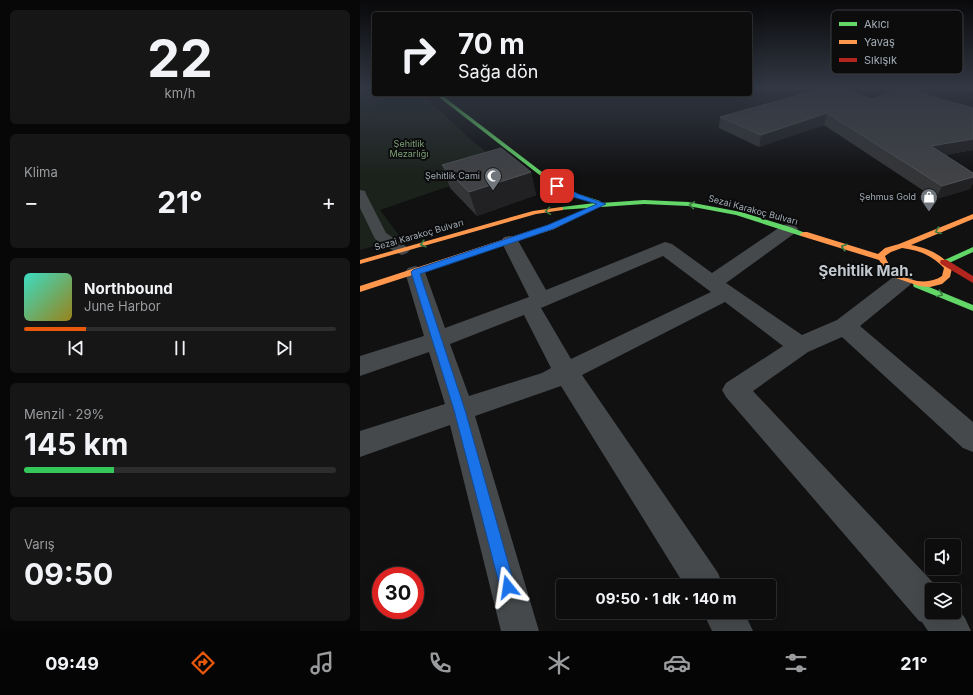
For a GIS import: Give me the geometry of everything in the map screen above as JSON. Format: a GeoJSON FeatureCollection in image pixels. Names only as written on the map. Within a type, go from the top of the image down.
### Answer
{"type":"FeatureCollection","features":[{"type":"Feature","properties":{"kind":"street"},"geometry":{"type":"LineString","coordinates":[[468,117],[557,186],[576,195],[603,204]]}},
{"type":"Feature","properties":{"kind":"street","name":"Sezai Karakoç Bulvarı"},"geometry":{"type":"LineString","coordinates":[[360,262],[409,261],[535,212],[603,204],[670,202],[709,207],[789,229],[881,258]]}},
{"type":"Feature","properties":{"kind":"street"},"geometry":{"type":"LineString","coordinates":[[360,289],[409,261],[510,241],[551,227],[603,204]]}},
{"type":"Feature","properties":{"kind":"street"},"geometry":{"type":"LineString","coordinates":[[902,246],[973,216]]}},
{"type":"Feature","properties":{"kind":"street"},"geometry":{"type":"LineString","coordinates":[[360,444],[550,380],[566,372],[719,288],[789,229]]}},
{"type":"Feature","properties":{"kind":"street"},"geometry":{"type":"LineString","coordinates":[[510,241],[535,303],[566,372],[700,579]]}},
{"type":"Feature","properties":{"kind":"street"},"geometry":{"type":"LineString","coordinates":[[973,280],[930,252],[912,246],[887,249],[882,253],[881,258],[887,270],[905,280],[973,308]]}},
{"type":"Feature","properties":{"kind":"street"},"geometry":{"type":"LineString","coordinates":[[360,366],[438,340],[535,303],[665,248],[800,346]]}},
{"type":"Feature","properties":{"kind":"street"},"geometry":{"type":"LineString","coordinates":[[944,262],[973,249]]}},
{"type":"Feature","properties":{"kind":"street"},"geometry":{"type":"LineString","coordinates":[[409,261],[438,340],[460,410],[520,631]]}},
{"type":"Feature","properties":{"kind":"street"},"geometry":{"type":"LineString","coordinates":[[925,600],[882,550],[735,390],[800,346],[845,326],[905,280],[929,284],[939,283],[945,280],[948,274],[948,268],[944,262]]}},
{"type":"Feature","properties":{"kind":"street"},"geometry":{"type":"LineString","coordinates":[[845,326],[973,439]]}},
{"type":"Feature","properties":{"kind":"street"},"geometry":{"type":"LineString","coordinates":[[726,619],[734,631]]}},
{"type":"Feature","properties":{"kind":"street"},"geometry":{"type":"LineString","coordinates":[[942,619],[952,631]]}},
{"type":"Feature","properties":{"kind":"lane"},"geometry":{"type":"LineString","coordinates":[[361,197],[380,236],[409,261]]}},
{"type":"Feature","properties":{"kind":"green space","name":"Şehitlik Mezarlığı"},"geometry":{"type":"Polygon","coordinates":[[[360,117],[447,117],[469,138],[505,167],[380,210],[401,238],[360,250],[360,117]]]}},
{"type":"Feature","properties":{"kind":"building"},"geometry":{"type":"Polygon","coordinates":[[[721,117],[814,117],[761,135],[721,117]]]}},
{"type":"Feature","properties":{"kind":"building"},"geometry":{"type":"Polygon","coordinates":[[[834,117],[973,117],[973,139],[931,146],[973,173],[973,177],[942,186],[834,117]]]}},
{"type":"Feature","properties":{"kind":"building"},"geometry":{"type":"Polygon","coordinates":[[[501,148],[531,172],[469,192],[442,165],[501,148]]]}},
{"type":"Feature","properties":{"kind":"traffic: fast"},"geometry":{"type":"LineString","coordinates":[[468,117],[557,186],[576,195],[598,202]]}},
{"type":"Feature","properties":{"kind":"traffic: fast"},"geometry":{"type":"LineString","coordinates":[[561,209],[616,203],[671,202],[705,206],[722,210],[804,234]]}},
{"type":"Feature","properties":{"kind":"traffic: fast"},"geometry":{"type":"LineString","coordinates":[[944,262],[973,249]]}},
{"type":"Feature","properties":{"kind":"traffic: fast"},"geometry":{"type":"LineString","coordinates":[[917,285],[973,308]]}},
{"type":"Feature","properties":{"kind":"traffic: slow"},"geometry":{"type":"LineString","coordinates":[[360,262],[535,212],[561,209]]}},
{"type":"Feature","properties":{"kind":"traffic: slow"},"geometry":{"type":"LineString","coordinates":[[360,289],[551,227],[582,213]]}},
{"type":"Feature","properties":{"kind":"traffic: slow"},"geometry":{"type":"LineString","coordinates":[[902,246],[973,216]]}},
{"type":"Feature","properties":{"kind":"traffic: slow"},"geometry":{"type":"LineString","coordinates":[[804,234],[881,258]]}},
{"type":"Feature","properties":{"kind":"traffic: slow"},"geometry":{"type":"LineString","coordinates":[[902,246],[916,248],[933,255],[948,268],[946,277],[939,282],[930,284],[919,284],[898,277],[890,271],[884,263],[881,255],[888,250],[902,246]]}},
{"type":"Feature","properties":{"kind":"traffic: jam"},"geometry":{"type":"LineString","coordinates":[[944,262],[973,280]]}},
{"type":"Feature","properties":{"kind":"place","name":"Şehitlik Cami"},"geometry":{"type":"Point","coordinates":[493,191]}},
{"type":"Feature","properties":{"kind":"place","name":"Şehmus Gold"},"geometry":{"type":"Point","coordinates":[929,212]}},
{"type":"Feature","properties":{"kind":"district","name":"Şehitlik Mah."},"geometry":{"type":"Point","coordinates":[866,271]}},
{"type":"Feature","properties":{"kind":"route"},"geometry":{"type":"LineString","coordinates":[[508,587],[460,410],[415,272],[551,227],[603,204],[576,195],[557,186]]}}]}
